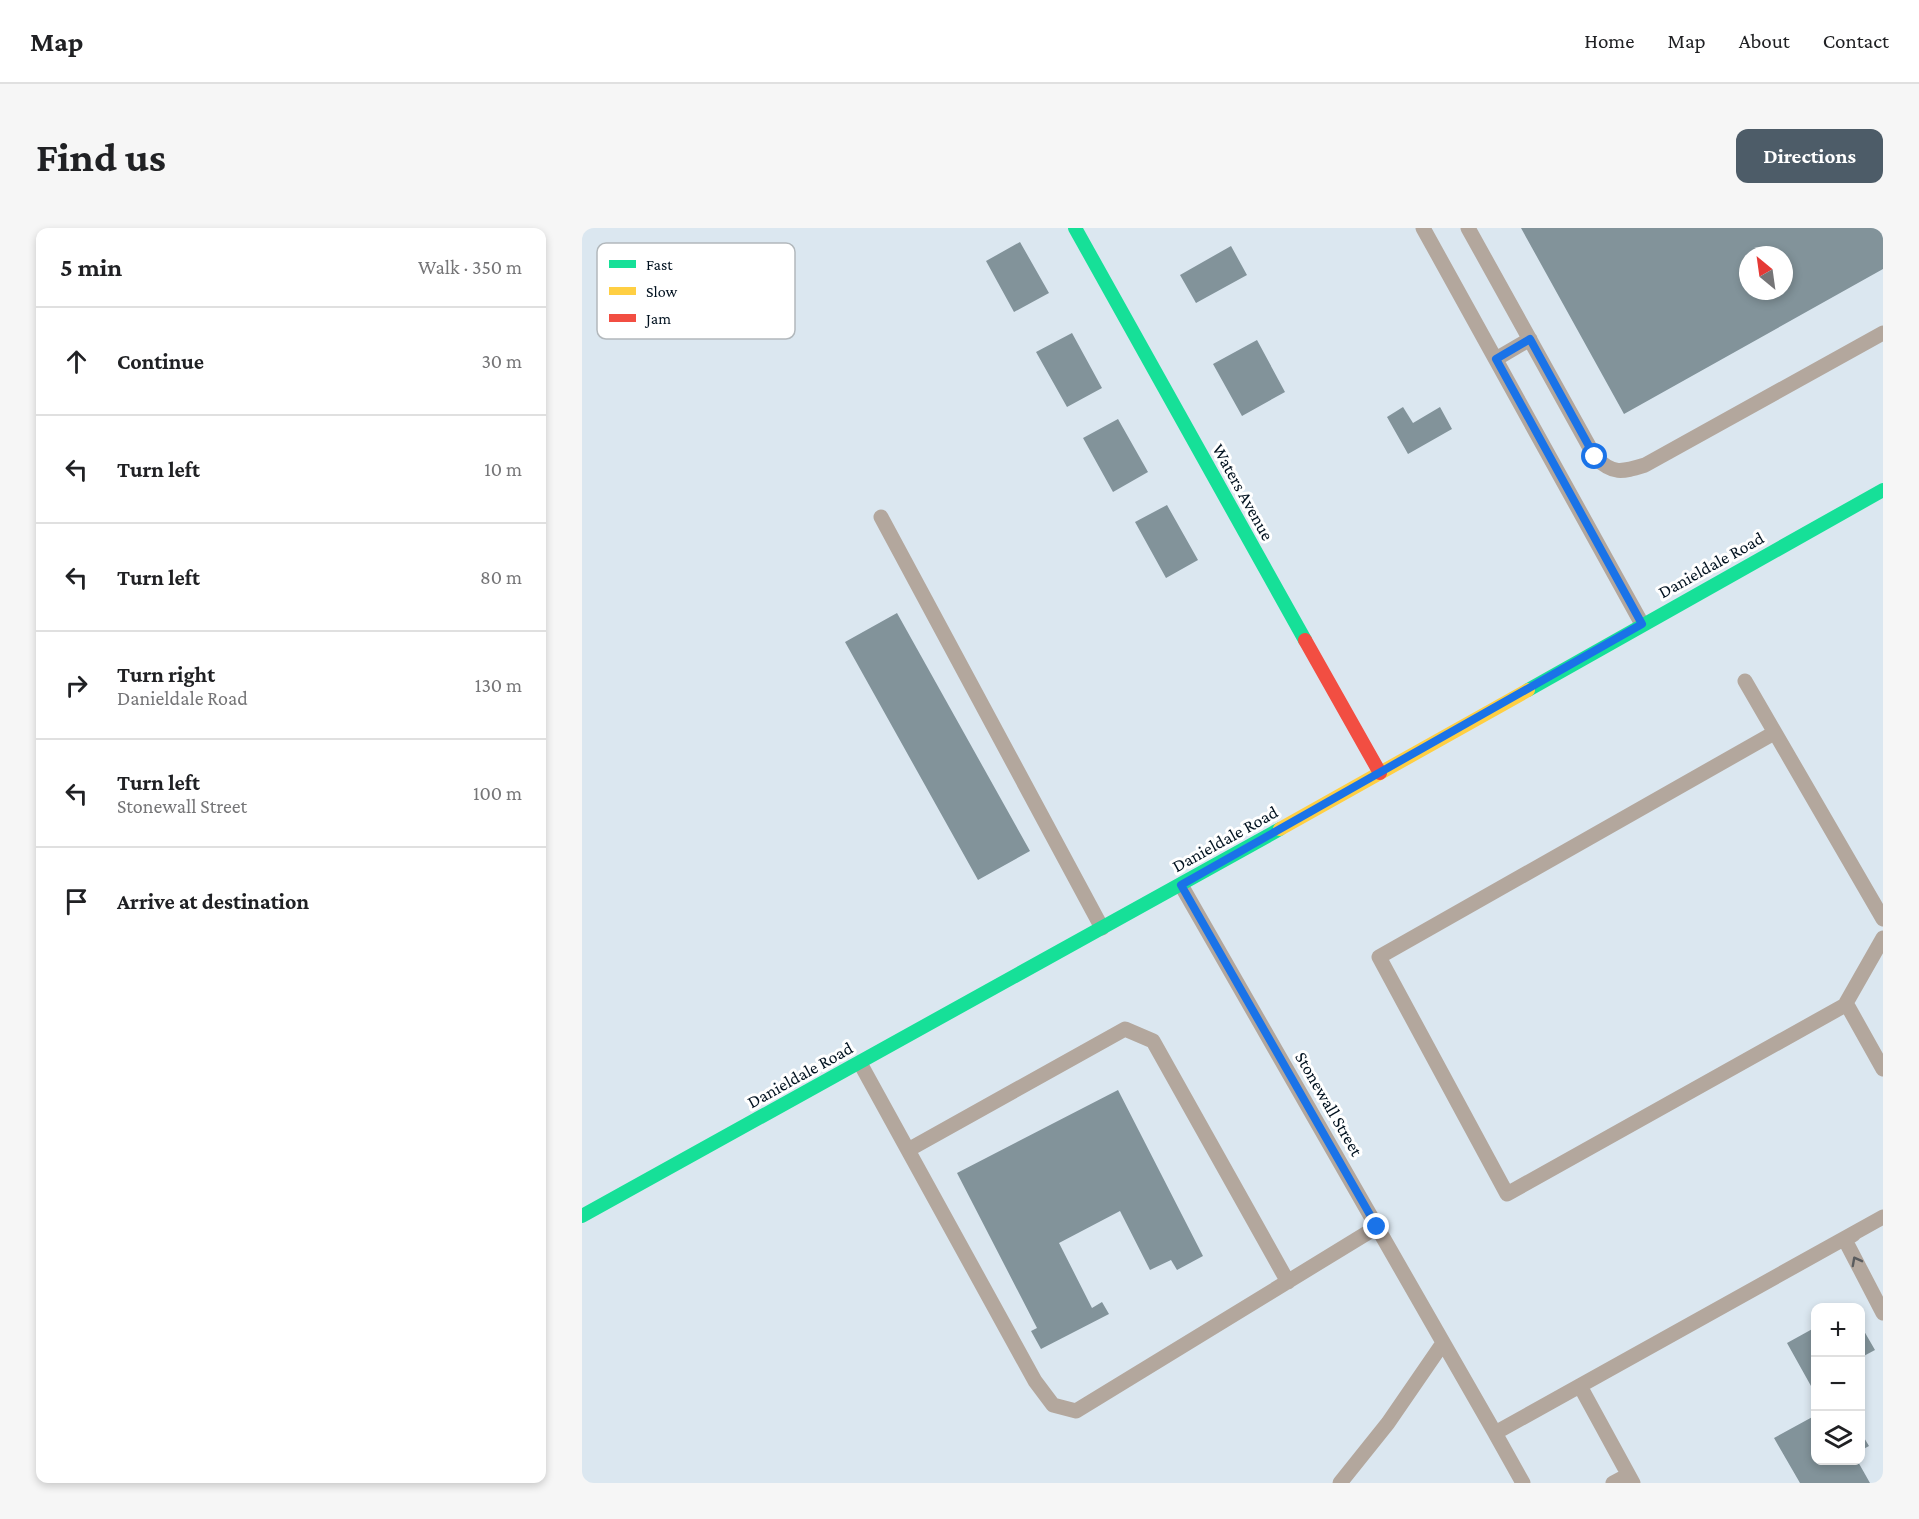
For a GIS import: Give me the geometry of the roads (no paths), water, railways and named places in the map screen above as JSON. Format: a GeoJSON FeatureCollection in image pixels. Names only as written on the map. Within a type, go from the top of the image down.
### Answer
{"type":"FeatureCollection","features":[{"type":"Feature","properties":{"kind":"street","name":"Waters Avenue"},"geometry":{"type":"LineString","coordinates":[[1075,228],[1380,773]]}},
{"type":"Feature","properties":{"kind":"street","name":"Danieldale Road"},"geometry":{"type":"LineString","coordinates":[[582,1216],[1181,885],[1883,490]]}},
{"type":"Feature","properties":{"kind":"lane"},"geometry":{"type":"LineString","coordinates":[[1424,228],[1642,624]]}},
{"type":"Feature","properties":{"kind":"lane"},"geometry":{"type":"LineString","coordinates":[[1468,228],[1595,457],[1606,469],[1623,471],[1645,465],[1883,333]]}},
{"type":"Feature","properties":{"kind":"lane"},"geometry":{"type":"LineString","coordinates":[[1496,359],[1530,339]]}},
{"type":"Feature","properties":{"kind":"lane"},"geometry":{"type":"LineString","coordinates":[[880,517],[1102,928]]}},
{"type":"Feature","properties":{"kind":"lane"},"geometry":{"type":"LineString","coordinates":[[1745,681],[1883,919]]}},
{"type":"Feature","properties":{"kind":"lane"},"geometry":{"type":"LineString","coordinates":[[1774,733],[1379,957],[1507,1194],[1846,1004],[1883,938]]}},
{"type":"Feature","properties":{"kind":"lane","name":"Stonewall Street"},"geometry":{"type":"LineString","coordinates":[[1181,885],[1523,1483]]}},
{"type":"Feature","properties":{"kind":"lane"},"geometry":{"type":"LineString","coordinates":[[1846,1004],[1883,1069]]}},
{"type":"Feature","properties":{"kind":"lane"},"geometry":{"type":"LineString","coordinates":[[908,1150],[1125,1029],[1153,1041],[1288,1282]]}},
{"type":"Feature","properties":{"kind":"lane"},"geometry":{"type":"LineString","coordinates":[[860,1063],[1035,1381],[1053,1405],[1076,1411],[1377,1227]]}},
{"type":"Feature","properties":{"kind":"lane"},"geometry":{"type":"LineString","coordinates":[[1495,1434],[1883,1218]]}},
{"type":"Feature","properties":{"kind":"lane"},"geometry":{"type":"LineString","coordinates":[[1845,1240],[1883,1313]]}},
{"type":"Feature","properties":{"kind":"lane"},"geometry":{"type":"LineString","coordinates":[[1340,1483],[1388,1422],[1443,1343]]}},
{"type":"Feature","properties":{"kind":"lane"},"geometry":{"type":"LineString","coordinates":[[1580,1386],[1630,1479],[1613,1483]]}}]}
